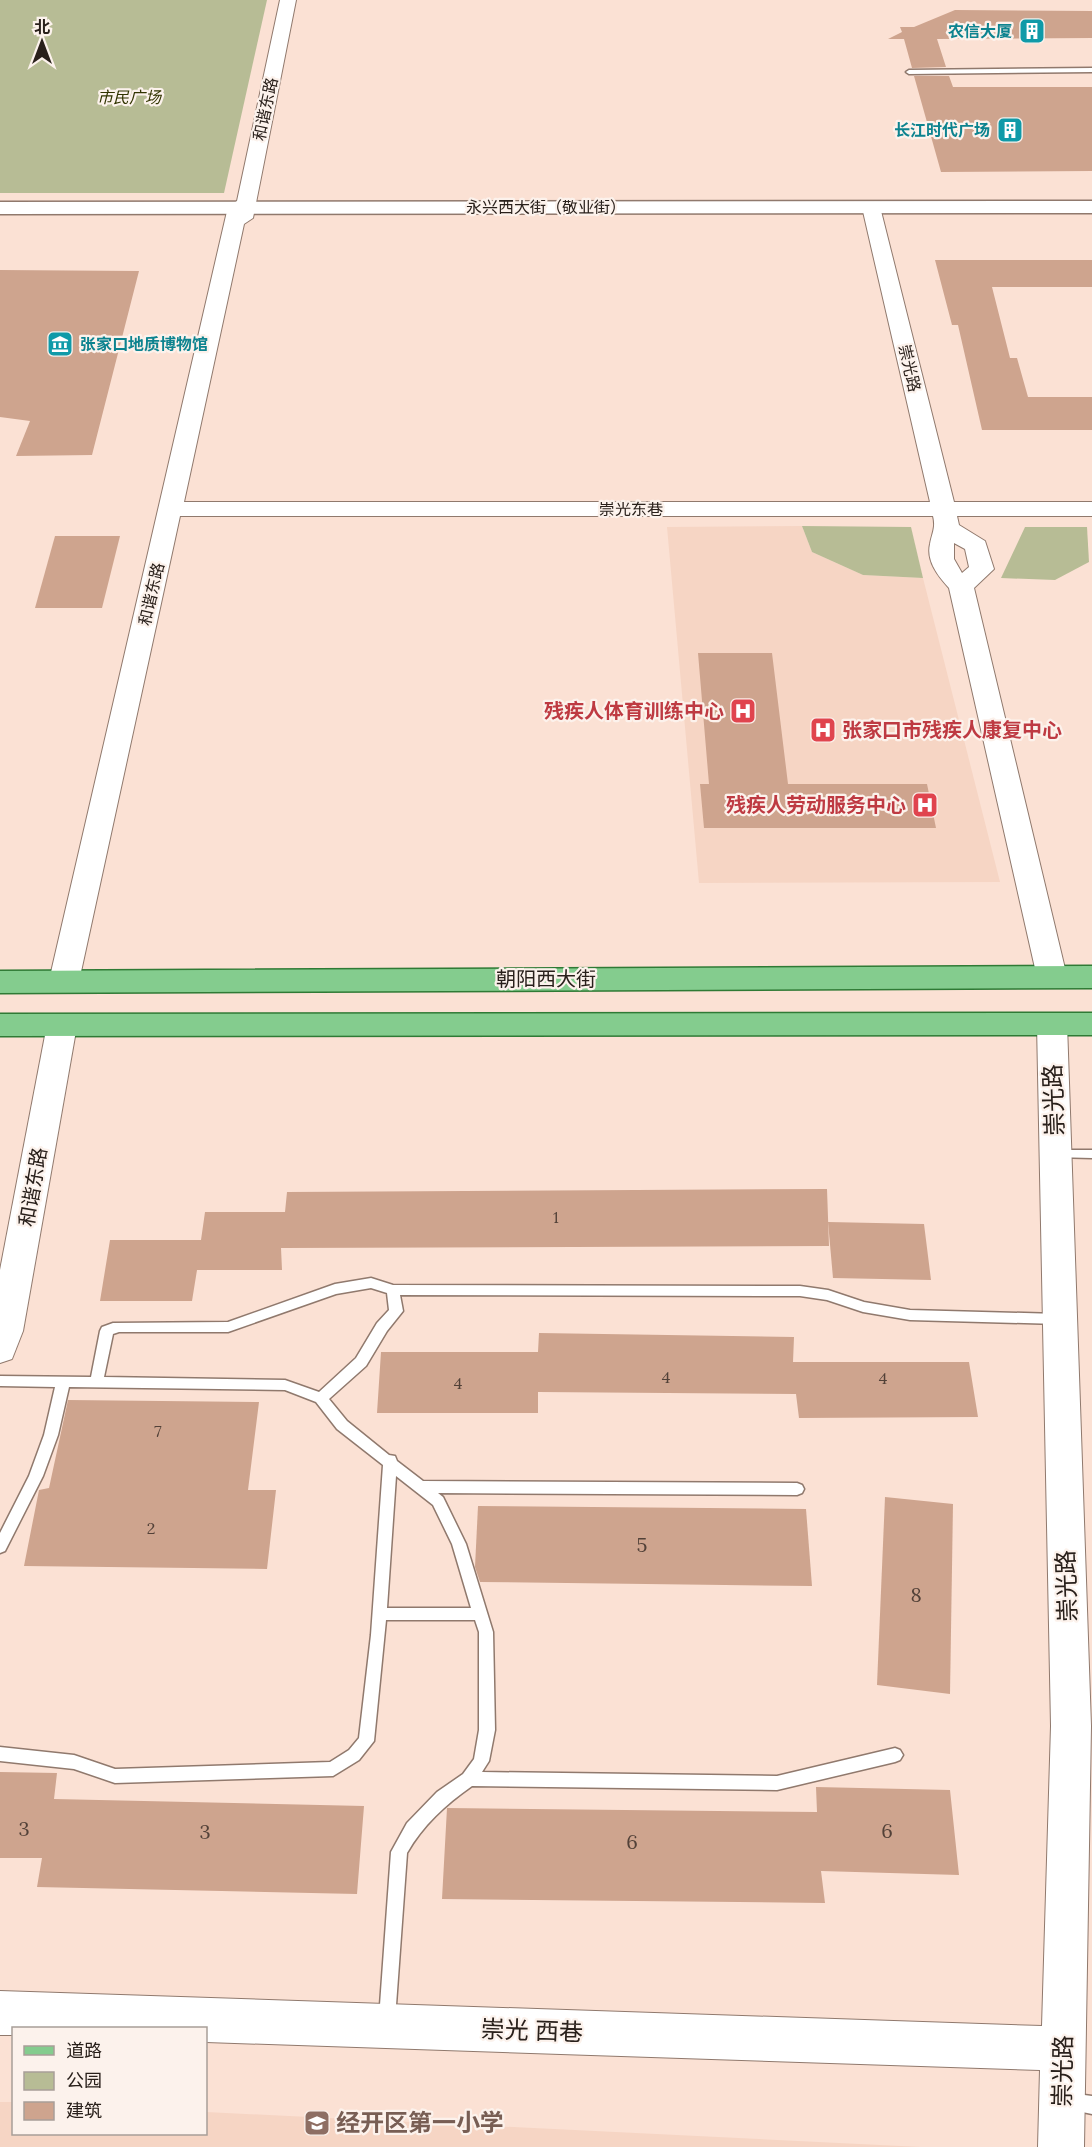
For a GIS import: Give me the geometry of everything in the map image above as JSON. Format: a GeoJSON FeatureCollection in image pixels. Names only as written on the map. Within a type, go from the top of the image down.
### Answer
{"type":"FeatureCollection","features":[{"type":"Feature","properties":{"kind":"main road","name":"永兴西大街（敬业街）"},"geometry":{"type":"LineString","coordinates":[[0,207],[237,213]]}},
{"type":"Feature","properties":{"kind":"main road","name":"永兴西大街（敬业街）"},"geometry":{"type":"LineString","coordinates":[[0,219],[237,213],[874,212],[1092,207]]}},
{"type":"Feature","properties":{"kind":"main road","name":"永兴西大街（敬业街）"},"geometry":{"type":"LineString","coordinates":[[874,212],[1092,218]]}},
{"type":"Feature","properties":{"kind":"main road","name":"朝阳西大街"},"geometry":{"type":"LineString","coordinates":[[0,982],[1092,977]]}},
{"type":"Feature","properties":{"kind":"main road"},"geometry":{"type":"LineString","coordinates":[[0,1025],[1092,1024]]}},
{"type":"Feature","properties":{"kind":"street","name":"和谐东路"},"geometry":{"type":"LineString","coordinates":[[237,213],[275,0]]}},
{"type":"Feature","properties":{"kind":"street","name":"和谐东路"},"geometry":{"type":"LineString","coordinates":[[64,981],[237,213],[288,0]]}},
{"type":"Feature","properties":{"kind":"street","name":"崇光路"},"geometry":{"type":"LineString","coordinates":[[874,212],[945,518],[939,544],[945,569],[961,586],[1053,977]]}},
{"type":"Feature","properties":{"kind":"street","name":"崇光东巷"},"geometry":{"type":"LineString","coordinates":[[170,509],[945,518],[1092,508]]}},
{"type":"Feature","properties":{"kind":"street"},"geometry":{"type":"LineString","coordinates":[[945,518],[976,546],[982,569],[961,586]]}},
{"type":"Feature","properties":{"kind":"street","name":"崇光路"},"geometry":{"type":"LineString","coordinates":[[1052,1024],[1074,1154],[1060,1319],[1071,1726],[1063,2049],[1077,2103],[1061,2147]]}},
{"type":"Feature","properties":{"kind":"street","name":"和谐东路"},"geometry":{"type":"LineString","coordinates":[[0,1349],[6,1331],[62,1025]]}},
{"type":"Feature","properties":{"kind":"street","name":"崇光 西巷"},"geometry":{"type":"LineString","coordinates":[[0,2013],[1063,2049]]}},
{"type":"Feature","properties":{"kind":"lane"},"geometry":{"type":"LineString","coordinates":[[909,72],[1092,70]]}},
{"type":"Feature","properties":{"kind":"lane"},"geometry":{"type":"LineString","coordinates":[[96,1383],[107,1331],[118,1327],[228,1327],[335,1289],[371,1283],[393,1290],[800,1291],[828,1295],[862,1307],[910,1315],[1060,1319]]}},
{"type":"Feature","properties":{"kind":"lane"},"geometry":{"type":"LineString","coordinates":[[321,1398],[362,1362],[382,1327],[396,1311],[393,1290]]}},
{"type":"Feature","properties":{"kind":"lane"},"geometry":{"type":"LineString","coordinates":[[0,1381],[285,1385],[321,1398],[342,1425],[390,1460],[438,1501],[459,1544],[486,1632],[487,1730],[482,1761],[469,1779],[443,1797],[413,1828],[399,1852],[386,2026]]}},
{"type":"Feature","properties":{"kind":"lane"},"geometry":{"type":"LineString","coordinates":[[0,1547],[36,1476],[51,1435],[63,1382]]}},
{"type":"Feature","properties":{"kind":"lane"},"geometry":{"type":"LineString","coordinates":[[0,1754],[74,1762],[115,1776],[333,1769],[354,1755],[366,1741],[379,1614],[390,1460]]}},
{"type":"Feature","properties":{"kind":"lane"},"geometry":{"type":"LineString","coordinates":[[422,1487],[797,1489]]}},
{"type":"Feature","properties":{"kind":"lane"},"geometry":{"type":"LineString","coordinates":[[379,1614],[480,1614]]}},
{"type":"Feature","properties":{"kind":"lane"},"geometry":{"type":"LineString","coordinates":[[469,1779],[777,1783],[895,1755]]}},
{"type":"Feature","properties":{"kind":"shaded area","name":"张家口市残疾人康复中心"},"geometry":{"type":"Polygon","coordinates":[[[802,526],[812,552],[863,575],[923,578],[1000,882],[699,883],[667,527],[802,526]]]}},
{"type":"Feature","properties":{"kind":"shaded area","name":"经开区第一小学"},"geometry":{"type":"Polygon","coordinates":[[[0,2102],[12,2102],[12,2135],[207,2135],[207,2112],[921,2147],[0,2147],[0,2102]]]}},
{"type":"Feature","properties":{"kind":"green space","name":"市民广场"},"geometry":{"type":"Polygon","coordinates":[[[0,0],[267,0],[224,193],[0,193],[0,0]]]}},
{"type":"Feature","properties":{"kind":"green space"},"geometry":{"type":"Polygon","coordinates":[[[802,526],[911,527],[923,578],[863,575],[812,552],[802,526]]]}},
{"type":"Feature","properties":{"kind":"green space"},"geometry":{"type":"Polygon","coordinates":[[[1025,527],[1087,527],[1089,562],[1055,580],[1001,578],[1025,527]]]}},
{"type":"Feature","properties":{"kind":"building"},"geometry":{"type":"Polygon","coordinates":[[[955,10],[1092,11],[1092,38],[937,39],[946,67],[912,68],[904,39],[888,39],[902,32],[900,27],[914,27],[955,10]]]}},
{"type":"Feature","properties":{"kind":"building","name":"长江时代广场"},"geometry":{"type":"Polygon","coordinates":[[[914,76],[949,76],[953,87],[1092,87],[1092,171],[941,172],[914,76]]]}},
{"type":"Feature","properties":{"kind":"building"},"geometry":{"type":"Polygon","coordinates":[[[935,260],[1092,260],[1092,287],[992,287],[1010,358],[1017,358],[1028,397],[1092,397],[1092,430],[982,430],[958,325],[952,325],[935,260]]]}},
{"type":"Feature","properties":{"kind":"building","name":"张家口地质博物馆"},"geometry":{"type":"Polygon","coordinates":[[[0,270],[139,271],[92,455],[16,456],[30,421],[0,417],[0,270]]]}},
{"type":"Feature","properties":{"kind":"building"},"geometry":{"type":"Polygon","coordinates":[[[55,536],[120,536],[102,608],[35,608],[55,536]]]}},
{"type":"Feature","properties":{"kind":"building"},"geometry":{"type":"Polygon","coordinates":[[[698,653],[772,653],[788,784],[927,784],[936,828],[704,828],[700,784],[709,784],[698,653]]]}},
{"type":"Feature","properties":{"kind":"building"},"geometry":{"type":"Polygon","coordinates":[[[827,1189],[829,1246],[281,1248],[282,1270],[197,1270],[192,1301],[100,1301],[110,1240],[201,1240],[205,1212],[285,1212],[287,1192],[827,1189]]]}},
{"type":"Feature","properties":{"kind":"building"},"geometry":{"type":"Polygon","coordinates":[[[828,1222],[924,1224],[931,1280],[833,1278],[828,1222]]]}},
{"type":"Feature","properties":{"kind":"building"},"geometry":{"type":"Polygon","coordinates":[[[539,1333],[794,1337],[793,1362],[969,1362],[978,1417],[799,1418],[796,1394],[538,1392],[538,1413],[377,1413],[381,1352],[538,1352],[539,1333]]]}},
{"type":"Feature","properties":{"kind":"building"},"geometry":{"type":"Polygon","coordinates":[[[68,1400],[259,1402],[248,1490],[276,1490],[267,1569],[24,1566],[39,1490],[49,1488],[68,1400]]]}},
{"type":"Feature","properties":{"kind":"building"},"geometry":{"type":"Polygon","coordinates":[[[885,1497],[953,1504],[950,1694],[877,1685],[885,1497]]]}},
{"type":"Feature","properties":{"kind":"building"},"geometry":{"type":"Polygon","coordinates":[[[478,1506],[806,1509],[812,1586],[480,1582],[475,1567],[478,1506]]]}},
{"type":"Feature","properties":{"kind":"building"},"geometry":{"type":"Polygon","coordinates":[[[0,1772],[57,1773],[54,1799],[364,1806],[357,1894],[37,1887],[42,1858],[0,1858],[0,1772]]]}},
{"type":"Feature","properties":{"kind":"building"},"geometry":{"type":"Polygon","coordinates":[[[816,1787],[950,1790],[959,1875],[821,1871],[825,1903],[442,1899],[447,1808],[817,1812],[816,1787]]]}},
{"type":"Feature","properties":{"kind":"place","name":"农信大厦"},"geometry":{"type":"Point","coordinates":[1032,31]}},
{"type":"Feature","properties":{"kind":"place","name":"长江时代广场"},"geometry":{"type":"Point","coordinates":[1010,130]}},
{"type":"Feature","properties":{"kind":"place","name":"张家口地质博物馆"},"geometry":{"type":"Point","coordinates":[60,344]}},
{"type":"Feature","properties":{"kind":"place","name":"残疾人体育训练中心"},"geometry":{"type":"Point","coordinates":[743,711]}},
{"type":"Feature","properties":{"kind":"place","name":"张家口市残疾人康复中心"},"geometry":{"type":"Point","coordinates":[823,730]}},
{"type":"Feature","properties":{"kind":"place","name":"残疾人劳动服务中心"},"geometry":{"type":"Point","coordinates":[925,805]}},
{"type":"Feature","properties":{"kind":"place","name":"经开区第一小学"},"geometry":{"type":"Point","coordinates":[317,2123]}}]}
